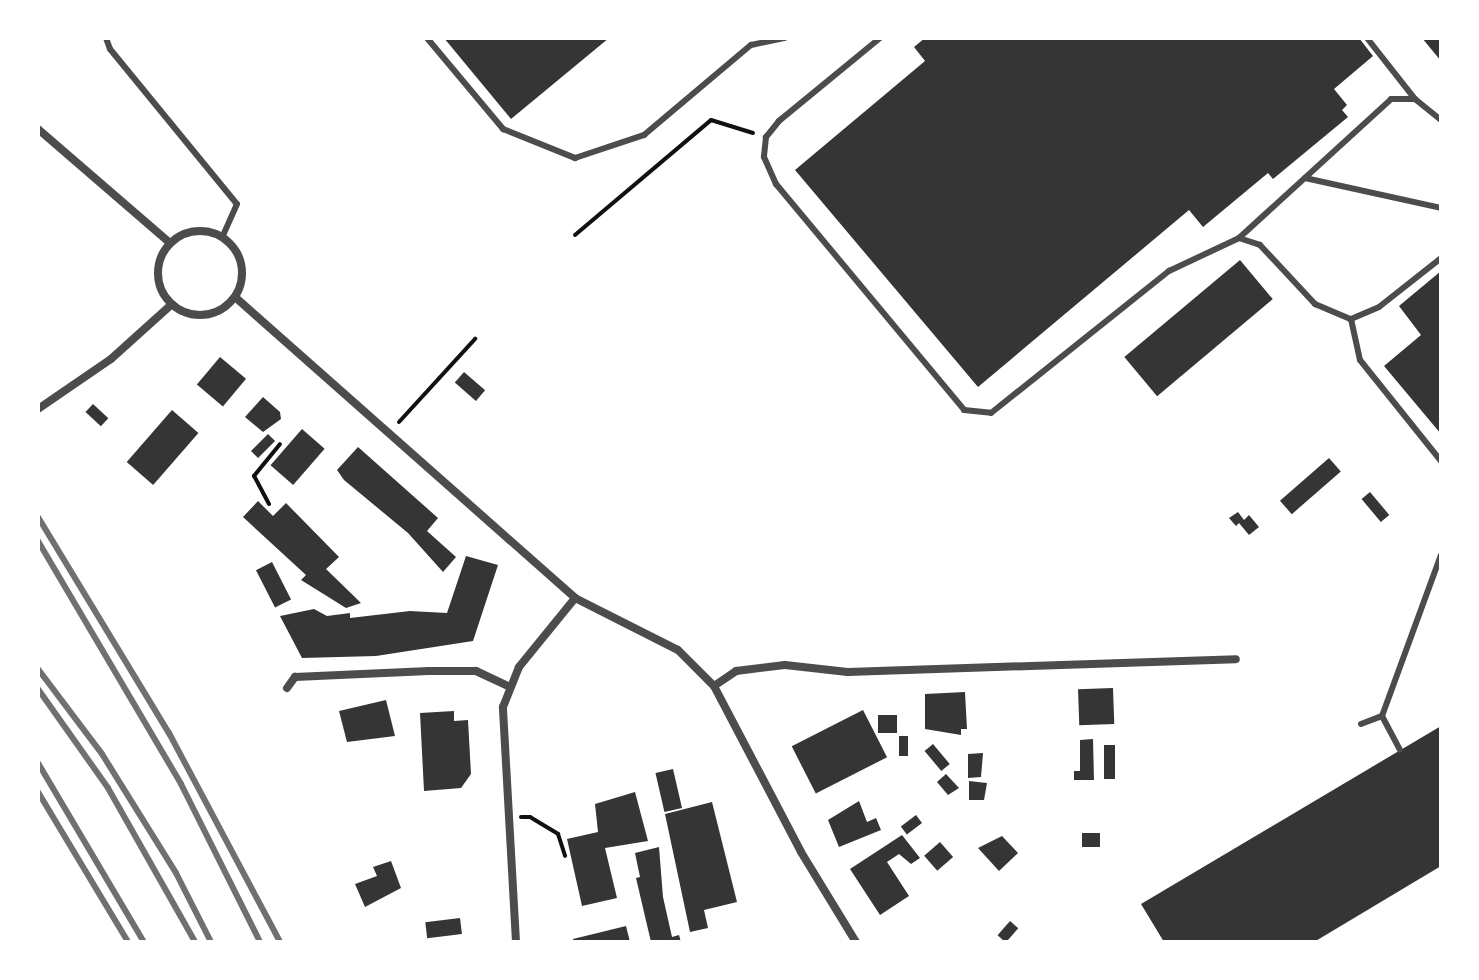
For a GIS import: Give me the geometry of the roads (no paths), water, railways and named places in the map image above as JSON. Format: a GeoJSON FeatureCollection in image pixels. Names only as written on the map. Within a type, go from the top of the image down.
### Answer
{"type":"FeatureCollection","features":[{"type":"Feature","properties":{"kind":"street"},"geometry":{"type":"LineString","coordinates":[[38,129],[170,243]]}},
{"type":"Feature","properties":{"kind":"street"},"geometry":{"type":"LineString","coordinates":[[195,231],[222,237],[232,246],[242,271],[235,297],[206,316],[171,305],[158,281],[158,267],[170,243],[195,231]]}},
{"type":"Feature","properties":{"kind":"street"},"geometry":{"type":"LineString","coordinates":[[235,297],[575,598],[678,650],[714,686],[801,852],[856,942]]}},
{"type":"Feature","properties":{"kind":"street"},"geometry":{"type":"LineString","coordinates":[[38,408],[111,359],[171,305]]}},
{"type":"Feature","properties":{"kind":"street"},"geometry":{"type":"LineString","coordinates":[[516,942],[501,741],[508,686],[575,598]]}},
{"type":"Feature","properties":{"kind":"street"},"geometry":{"type":"LineString","coordinates":[[714,686],[736,671],[785,665],[848,672],[1236,659]]}},
{"type":"Feature","properties":{"kind":"street"},"geometry":{"type":"LineString","coordinates":[[287,688],[295,677],[429,671],[476,671],[508,686]]}},
{"type":"Feature","properties":{"kind":"lane"},"geometry":{"type":"LineString","coordinates":[[106,38],[110,49],[237,204],[222,237]]}},
{"type":"Feature","properties":{"kind":"lane"},"geometry":{"type":"LineString","coordinates":[[427,38],[503,129],[575,158],[644,135],[751,45],[785,38]]}},
{"type":"Feature","properties":{"kind":"lane"},"geometry":{"type":"LineString","coordinates":[[880,38],[766,137],[764,157],[776,184],[964,410],[991,413],[1169,271],[1239,238],[1391,99],[1415,99]]}},
{"type":"Feature","properties":{"kind":"lane"},"geometry":{"type":"LineString","coordinates":[[1367,38],[1415,99],[1441,120]]}},
{"type":"Feature","properties":{"kind":"lane"},"geometry":{"type":"LineString","coordinates":[[1305,178],[1441,208]]}},
{"type":"Feature","properties":{"kind":"lane"},"geometry":{"type":"LineString","coordinates":[[1239,238],[1260,245],[1315,304],[1351,319],[1379,307],[1441,258]]}},
{"type":"Feature","properties":{"kind":"lane"},"geometry":{"type":"LineString","coordinates":[[1351,319],[1360,360],[1441,461]]}},
{"type":"Feature","properties":{"kind":"lane"},"geometry":{"type":"LineString","coordinates":[[1400,750],[1382,716],[1441,555]]}},
{"type":"Feature","properties":{"kind":"lane"},"geometry":{"type":"LineString","coordinates":[[1361,724],[1382,716]]}},
{"type":"Feature","properties":{"kind":"railway"},"geometry":{"type":"LineString","coordinates":[[38,517],[169,733],[280,942]]}},
{"type":"Feature","properties":{"kind":"railway"},"geometry":{"type":"LineString","coordinates":[[38,541],[181,784],[260,942]]}},
{"type":"Feature","properties":{"kind":"railway"},"geometry":{"type":"LineString","coordinates":[[38,669],[102,754],[176,873],[211,942]]}},
{"type":"Feature","properties":{"kind":"railway"},"geometry":{"type":"LineString","coordinates":[[38,689],[108,788],[195,942]]}},
{"type":"Feature","properties":{"kind":"railway"},"geometry":{"type":"LineString","coordinates":[[38,763],[144,942]]}},
{"type":"Feature","properties":{"kind":"railway"},"geometry":{"type":"LineString","coordinates":[[38,792],[128,942]]}}]}
